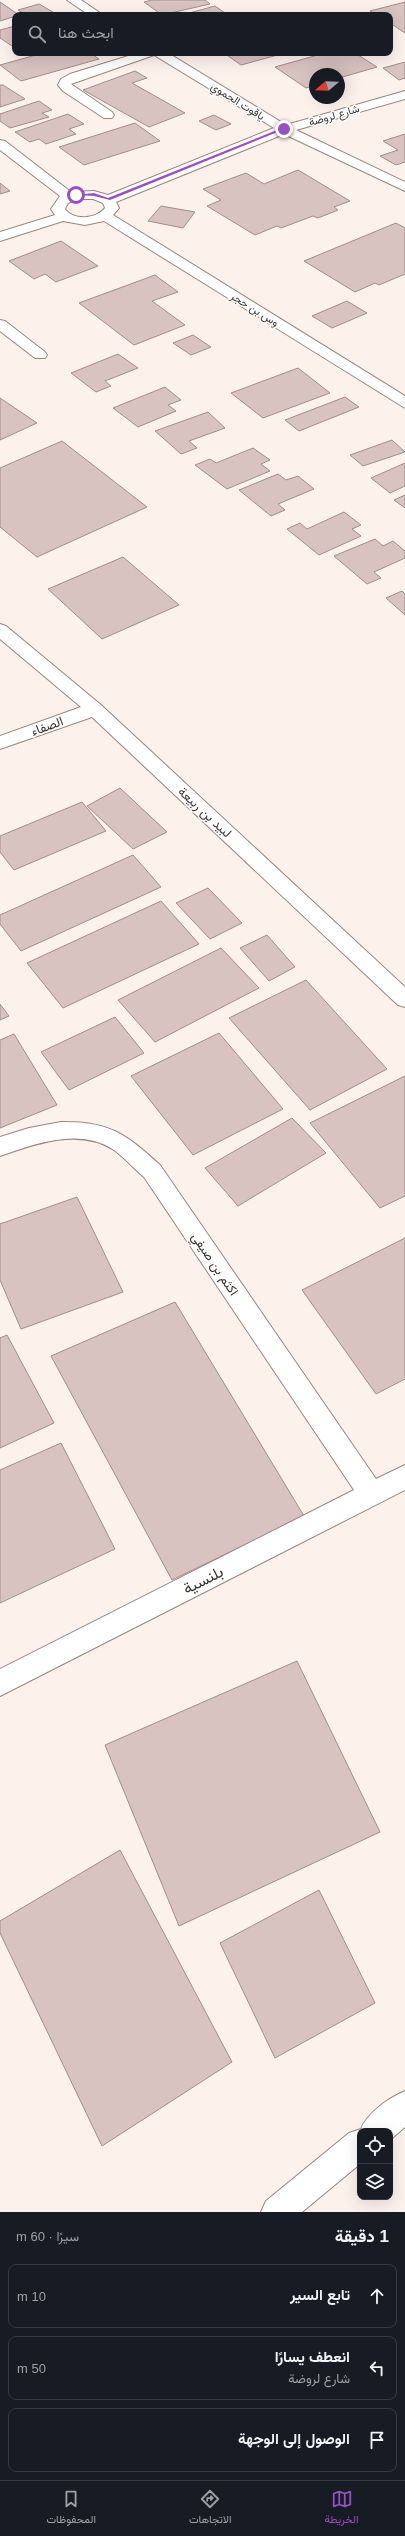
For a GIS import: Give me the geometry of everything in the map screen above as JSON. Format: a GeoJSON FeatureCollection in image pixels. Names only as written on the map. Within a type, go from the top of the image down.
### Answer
{"type":"FeatureCollection","features":[{"type":"Feature","properties":{"kind":"street"},"geometry":{"type":"LineString","coordinates":[[73,0],[92,12]]}},
{"type":"Feature","properties":{"kind":"street"},"geometry":{"type":"LineString","coordinates":[[108,115],[67,88],[64,85],[65,82],[74,77],[140,56]]}},
{"type":"Feature","properties":{"kind":"street","name":"ياقوت الحموي"},"geometry":{"type":"LineString","coordinates":[[164,56],[284,129],[405,187]]}},
{"type":"Feature","properties":{"kind":"street","name":"شارع لروضة"},"geometry":{"type":"LineString","coordinates":[[108,200],[284,129],[405,95]]}},
{"type":"Feature","properties":{"kind":"street"},"geometry":{"type":"LineString","coordinates":[[0,144],[69,197]]}},
{"type":"Feature","properties":{"kind":"street"},"geometry":{"type":"LineString","coordinates":[[0,237],[65,216],[85,220],[105,216],[112,208],[108,200],[85,194],[62,200],[58,209],[65,216]]}},
{"type":"Feature","properties":{"kind":"street","name":"وس بن حجر"},"geometry":{"type":"LineString","coordinates":[[105,216],[405,402]]}},
{"type":"Feature","properties":{"kind":"street"},"geometry":{"type":"LineString","coordinates":[[0,324],[40,355]]}},
{"type":"Feature","properties":{"kind":"street","name":"لبيد بن ربيعة"},"geometry":{"type":"LineString","coordinates":[[0,630],[94,709],[405,999]]}},
{"type":"Feature","properties":{"kind":"street","name":"الصفاء"},"geometry":{"type":"LineString","coordinates":[[0,743],[94,709]]}},
{"type":"Feature","properties":{"kind":"street","name":"اكثم بن صيفي"},"geometry":{"type":"LineString","coordinates":[[0,1147],[48,1132],[87,1131],[121,1144],[152,1171],[372,1494]]}},
{"type":"Feature","properties":{"kind":"street","name":"بلنسية"},"geometry":{"type":"LineString","coordinates":[[0,1683],[405,1477]]}},
{"type":"Feature","properties":{"kind":"street"},"geometry":{"type":"LineString","coordinates":[[380,2128],[405,2107]]}},
{"type":"Feature","properties":{"kind":"street"},"geometry":{"type":"LineString","coordinates":[[278,2212],[357,2146]]}},
{"type":"Feature","properties":{"kind":"building"},"geometry":{"type":"Polygon","coordinates":[[[152,0],[205,0],[210,4],[175,12],[158,12],[144,2],[152,0]]]}},
{"type":"Feature","properties":{"kind":"building"},"geometry":{"type":"Polygon","coordinates":[[[0,2],[15,12],[12,12],[12,17],[0,21],[0,2]]]}},
{"type":"Feature","properties":{"kind":"building"},"geometry":{"type":"Polygon","coordinates":[[[405,2],[405,33],[393,25],[393,12],[370,11],[405,2]]]}},
{"type":"Feature","properties":{"kind":"building"},"geometry":{"type":"Polygon","coordinates":[[[39,4],[53,12],[21,12],[18,10],[39,4]]]}},
{"type":"Feature","properties":{"kind":"building"},"geometry":{"type":"Polygon","coordinates":[[[215,6],[224,12],[193,12],[215,6]]]}},
{"type":"Feature","properties":{"kind":"building"},"geometry":{"type":"Polygon","coordinates":[[[12,27],[12,46],[0,38],[0,30],[12,27]]]}},
{"type":"Feature","properties":{"kind":"building"},"geometry":{"type":"Polygon","coordinates":[[[32,56],[94,56],[99,59],[21,81],[0,65],[32,56]]]}},
{"type":"Feature","properties":{"kind":"building"},"geometry":{"type":"Polygon","coordinates":[[[228,56],[274,56],[241,65],[228,56]]]}},
{"type":"Feature","properties":{"kind":"building"},"geometry":{"type":"Polygon","coordinates":[[[314,56],[360,56],[377,67],[345,76],[345,68],[309,68],[309,87],[306,88],[275,67],[314,56]]]}},
{"type":"Feature","properties":{"kind":"building"},"geometry":{"type":"Polygon","coordinates":[[[405,62],[405,78],[399,80],[383,68],[405,62]]]}},
{"type":"Feature","properties":{"kind":"building"},"geometry":{"type":"Polygon","coordinates":[[[135,71],[147,78],[132,83],[185,113],[149,127],[83,90],[135,71]]]}},
{"type":"Feature","properties":{"kind":"building"},"geometry":{"type":"Polygon","coordinates":[[[0,85],[3,85],[25,99],[0,107],[0,85]]]}},
{"type":"Feature","properties":{"kind":"building"},"geometry":{"type":"Polygon","coordinates":[[[39,101],[52,110],[42,113],[49,117],[10,128],[0,121],[0,114],[39,101]]]}},
{"type":"Feature","properties":{"kind":"building"},"geometry":{"type":"Polygon","coordinates":[[[68,114],[84,124],[69,129],[76,134],[46,144],[39,139],[30,142],[15,132],[68,114]]]}},
{"type":"Feature","properties":{"kind":"building"},"geometry":{"type":"Polygon","coordinates":[[[214,115],[231,124],[216,130],[199,121],[214,115]]]}},
{"type":"Feature","properties":{"kind":"building"},"geometry":{"type":"Polygon","coordinates":[[[135,123],[160,141],[84,165],[59,147],[135,123]]]}},
{"type":"Feature","properties":{"kind":"building"},"geometry":{"type":"Polygon","coordinates":[[[405,134],[405,162],[396,165],[380,156],[398,150],[383,141],[405,134]]]}},
{"type":"Feature","properties":{"kind":"building"},"geometry":{"type":"Polygon","coordinates":[[[298,170],[350,201],[334,207],[338,210],[318,218],[313,216],[281,228],[277,226],[255,235],[207,206],[221,200],[203,189],[246,173],[264,184],[298,170]]]}},
{"type":"Feature","properties":{"kind":"building"},"geometry":{"type":"Polygon","coordinates":[[[0,183],[10,191],[0,194],[0,183]]]}},
{"type":"Feature","properties":{"kind":"building"},"geometry":{"type":"Polygon","coordinates":[[[161,206],[195,212],[183,228],[148,221],[161,206]]]}},
{"type":"Feature","properties":{"kind":"building"},"geometry":{"type":"Polygon","coordinates":[[[396,223],[405,228],[405,274],[379,285],[375,283],[355,292],[304,261],[396,223]]]}},
{"type":"Feature","properties":{"kind":"building"},"geometry":{"type":"Polygon","coordinates":[[[61,241],[98,266],[56,282],[45,274],[34,279],[9,261],[61,241]]]}},
{"type":"Feature","properties":{"kind":"building"},"geometry":{"type":"Polygon","coordinates":[[[155,275],[178,292],[152,301],[185,325],[134,345],[79,303],[155,275]]]}},
{"type":"Feature","properties":{"kind":"building"},"geometry":{"type":"Polygon","coordinates":[[[347,301],[367,313],[332,328],[312,316],[347,301]]]}},
{"type":"Feature","properties":{"kind":"building"},"geometry":{"type":"Polygon","coordinates":[[[193,335],[211,347],[191,355],[173,343],[193,335]]]}},
{"type":"Feature","properties":{"kind":"building"},"geometry":{"type":"Polygon","coordinates":[[[118,354],[138,368],[105,381],[111,386],[96,392],[71,373],[118,354]]]}},
{"type":"Feature","properties":{"kind":"building"},"geometry":{"type":"Polygon","coordinates":[[[298,368],[330,393],[263,418],[231,393],[298,368]]]}},
{"type":"Feature","properties":{"kind":"building"},"geometry":{"type":"Polygon","coordinates":[[[165,387],[181,400],[168,405],[176,411],[138,427],[113,408],[165,387]]]}},
{"type":"Feature","properties":{"kind":"building"},"geometry":{"type":"Polygon","coordinates":[[[345,397],[359,407],[299,431],[285,420],[345,397]]]}},
{"type":"Feature","properties":{"kind":"building"},"geometry":{"type":"Polygon","coordinates":[[[0,398],[37,423],[0,440],[0,398]]]}},
{"type":"Feature","properties":{"kind":"building"},"geometry":{"type":"Polygon","coordinates":[[[208,412],[225,428],[189,441],[197,448],[181,454],[155,431],[208,412]]]}},
{"type":"Feature","properties":{"kind":"building"},"geometry":{"type":"Polygon","coordinates":[[[392,440],[405,452],[363,466],[350,455],[392,440]]]}},
{"type":"Feature","properties":{"kind":"building"},"geometry":{"type":"Polygon","coordinates":[[[62,441],[147,507],[37,557],[0,527],[0,468],[62,441]]]}},
{"type":"Feature","properties":{"kind":"building"},"geometry":{"type":"Polygon","coordinates":[[[253,448],[270,460],[261,464],[270,471],[227,489],[195,465],[210,459],[216,463],[253,448]]]}},
{"type":"Feature","properties":{"kind":"building"},"geometry":{"type":"Polygon","coordinates":[[[405,463],[405,486],[390,493],[371,478],[405,463]]]}},
{"type":"Feature","properties":{"kind":"building"},"geometry":{"type":"Polygon","coordinates":[[[278,474],[286,480],[298,476],[314,489],[278,504],[285,510],[271,516],[239,490],[278,474]]]}},
{"type":"Feature","properties":{"kind":"building"},"geometry":{"type":"Polygon","coordinates":[[[405,495],[405,508],[394,500],[405,495]]]}},
{"type":"Feature","properties":{"kind":"building"},"geometry":{"type":"Polygon","coordinates":[[[344,512],[361,525],[352,529],[361,536],[319,555],[287,529],[300,523],[307,529],[344,512]]]}},
{"type":"Feature","properties":{"kind":"building"},"geometry":{"type":"Polygon","coordinates":[[[375,539],[383,546],[393,541],[405,551],[405,558],[374,572],[381,578],[367,584],[334,556],[375,539]]]}},
{"type":"Feature","properties":{"kind":"building"},"geometry":{"type":"Polygon","coordinates":[[[123,557],[179,605],[102,639],[48,589],[123,557]]]}},
{"type":"Feature","properties":{"kind":"building"},"geometry":{"type":"Polygon","coordinates":[[[402,591],[405,594],[405,615],[386,598],[402,591]]]}},
{"type":"Feature","properties":{"kind":"building"},"geometry":{"type":"Polygon","coordinates":[[[120,788],[167,832],[133,849],[87,806],[120,788]]]}},
{"type":"Feature","properties":{"kind":"building"},"geometry":{"type":"Polygon","coordinates":[[[82,802],[106,831],[14,870],[0,852],[0,836],[82,802]]]}},
{"type":"Feature","properties":{"kind":"building"},"geometry":{"type":"Polygon","coordinates":[[[133,855],[161,887],[21,951],[0,924],[0,915],[133,855]]]}},
{"type":"Feature","properties":{"kind":"building"},"geometry":{"type":"Polygon","coordinates":[[[208,888],[242,923],[210,939],[176,903],[208,888]]]}},
{"type":"Feature","properties":{"kind":"building"},"geometry":{"type":"Polygon","coordinates":[[[161,901],[199,944],[63,1008],[27,963],[161,901]]]}},
{"type":"Feature","properties":{"kind":"building"},"geometry":{"type":"Polygon","coordinates":[[[267,935],[295,967],[269,981],[240,948],[267,935]]]}},
{"type":"Feature","properties":{"kind":"building"},"geometry":{"type":"Polygon","coordinates":[[[221,948],[259,988],[155,1042],[118,1000],[221,948]]]}},
{"type":"Feature","properties":{"kind":"building"},"geometry":{"type":"Polygon","coordinates":[[[306,980],[387,1069],[310,1110],[229,1018],[306,980]]]}},
{"type":"Feature","properties":{"kind":"building"},"geometry":{"type":"Polygon","coordinates":[[[0,1004],[9,1016],[0,1020],[0,1004]]]}},
{"type":"Feature","properties":{"kind":"building"},"geometry":{"type":"Polygon","coordinates":[[[115,1017],[144,1053],[69,1090],[41,1052],[115,1017]]]}},
{"type":"Feature","properties":{"kind":"building"},"geometry":{"type":"Polygon","coordinates":[[[219,1033],[283,1109],[193,1155],[131,1076],[219,1033]]]}},
{"type":"Feature","properties":{"kind":"building"},"geometry":{"type":"Polygon","coordinates":[[[14,1034],[57,1105],[0,1128],[0,1040],[14,1034]]]}},
{"type":"Feature","properties":{"kind":"building"},"geometry":{"type":"Polygon","coordinates":[[[405,1076],[405,1196],[380,1208],[310,1123],[405,1076]]]}},
{"type":"Feature","properties":{"kind":"building"},"geometry":{"type":"Polygon","coordinates":[[[292,1118],[326,1153],[238,1206],[205,1168],[292,1118]]]}},
{"type":"Feature","properties":{"kind":"building"},"geometry":{"type":"Polygon","coordinates":[[[77,1197],[123,1292],[21,1329],[0,1280],[0,1224],[77,1197]]]}},
{"type":"Feature","properties":{"kind":"building"},"geometry":{"type":"Polygon","coordinates":[[[405,1238],[405,1379],[376,1394],[302,1290],[405,1238]]]}},
{"type":"Feature","properties":{"kind":"building"},"geometry":{"type":"Polygon","coordinates":[[[175,1302],[304,1516],[172,1580],[51,1356],[175,1302]]]}},
{"type":"Feature","properties":{"kind":"building"},"geometry":{"type":"Polygon","coordinates":[[[7,1335],[54,1423],[0,1448],[0,1338],[7,1335]]]}},
{"type":"Feature","properties":{"kind":"building"},"geometry":{"type":"Polygon","coordinates":[[[61,1443],[115,1549],[0,1603],[0,1470],[61,1443]]]}},
{"type":"Feature","properties":{"kind":"building"},"geometry":{"type":"Polygon","coordinates":[[[297,1661],[380,1832],[179,1926],[105,1745],[297,1661]]]}},
{"type":"Feature","properties":{"kind":"building"},"geometry":{"type":"Polygon","coordinates":[[[120,1850],[232,2062],[102,2146],[0,1933],[0,1921],[120,1850]]]}},
{"type":"Feature","properties":{"kind":"building"},"geometry":{"type":"Polygon","coordinates":[[[319,1890],[375,2003],[275,2058],[220,1943],[319,1890]]]}},
{"type":"Feature","properties":{"kind":"route"},"geometry":{"type":"LineString","coordinates":[[76,195],[94,194],[102,196],[108,200],[284,129]]}}]}
